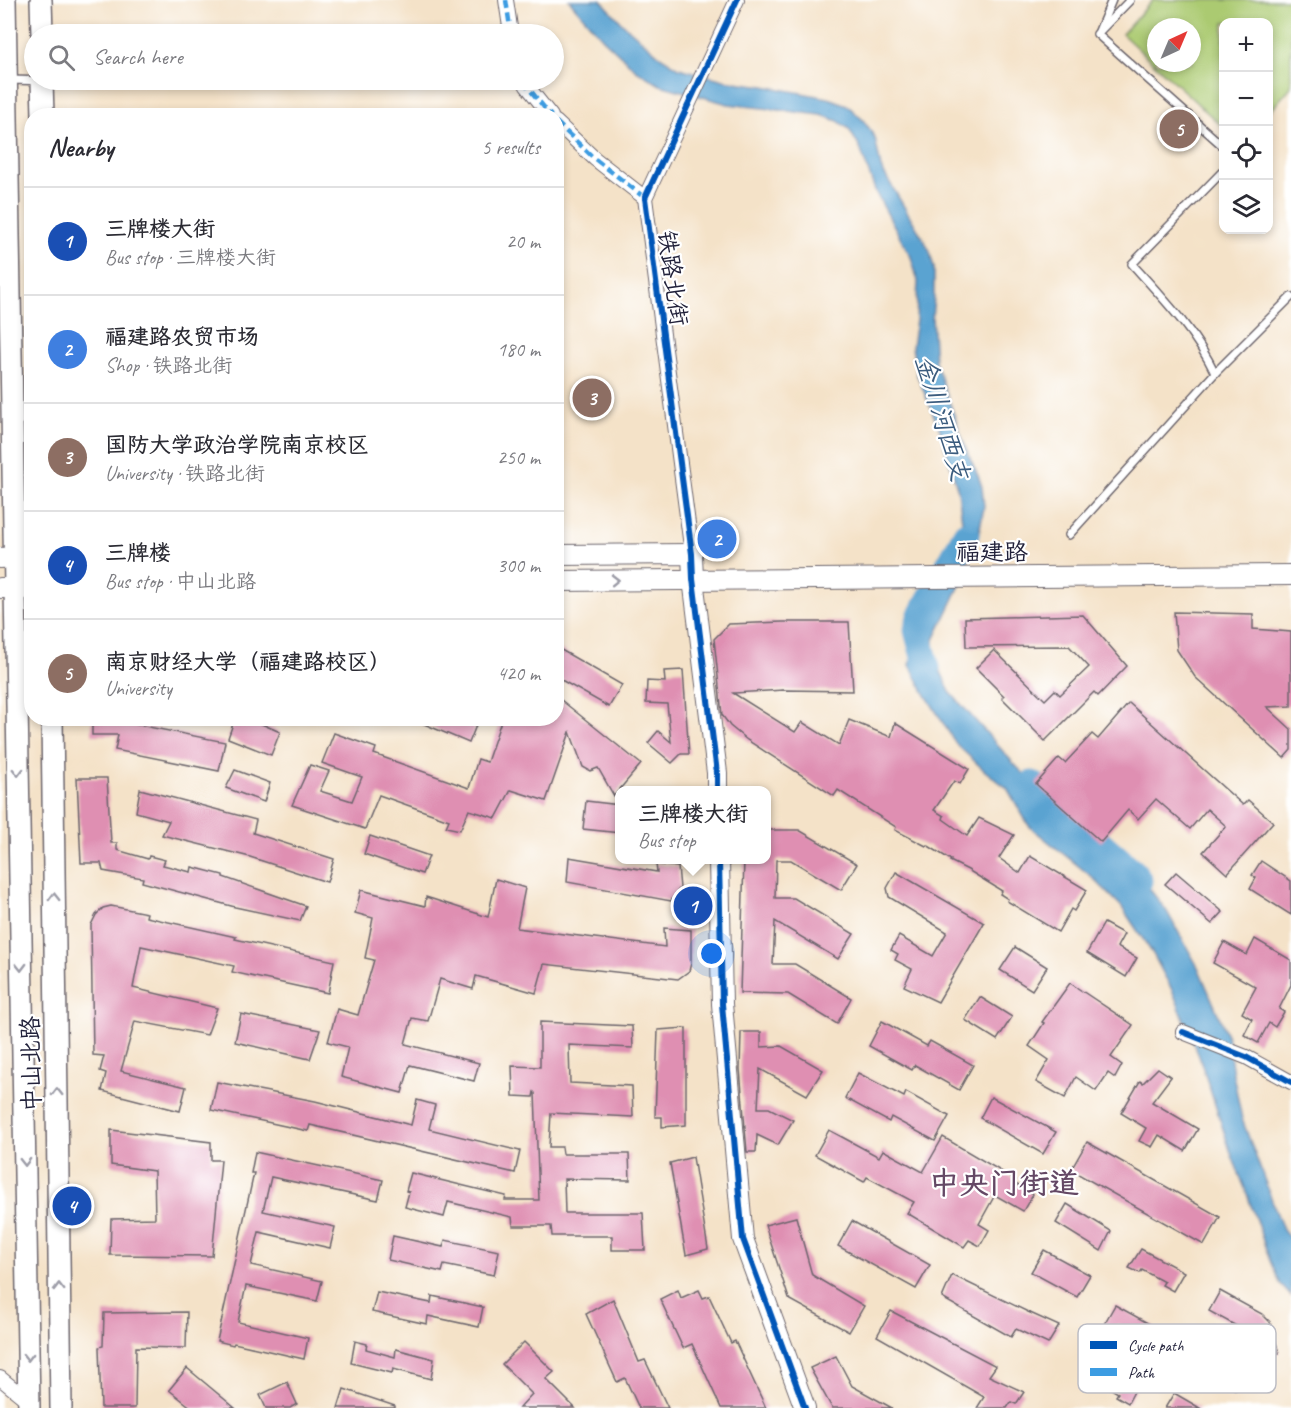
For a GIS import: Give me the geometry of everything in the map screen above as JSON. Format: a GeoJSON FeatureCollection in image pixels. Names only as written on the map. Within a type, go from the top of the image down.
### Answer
{"type":"FeatureCollection","features":[{"type":"Feature","properties":{"kind":"main road","name":"中山北路"},"geometry":{"type":"LineString","coordinates":[[5,0],[32,1406]]}},
{"type":"Feature","properties":{"kind":"main road"},"geometry":{"type":"LineString","coordinates":[[41,0],[42,24]]}},
{"type":"Feature","properties":{"kind":"main road"},"geometry":{"type":"LineString","coordinates":[[42,90],[43,108]]}},
{"type":"Feature","properties":{"kind":"main road"},"geometry":{"type":"LineString","coordinates":[[564,555],[692,554]]}},
{"type":"Feature","properties":{"kind":"main road","name":"铁路北街"},"geometry":{"type":"LineString","coordinates":[[692,554],[717,786]]}},
{"type":"Feature","properties":{"kind":"main road","name":"福建路"},"geometry":{"type":"LineString","coordinates":[[564,581],[1291,575]]}},
{"type":"Feature","properties":{"kind":"main road","name":"中山北路"},"geometry":{"type":"LineString","coordinates":[[52,726],[61,1408]]}},
{"type":"Feature","properties":{"kind":"main road"},"geometry":{"type":"LineString","coordinates":[[719,864],[722,1004],[743,1239],[805,1408]]}},
{"type":"Feature","properties":{"kind":"street"},"geometry":{"type":"LineString","coordinates":[[506,0],[510,24]]}},
{"type":"Feature","properties":{"kind":"street","name":"铁路北街"},"geometry":{"type":"LineString","coordinates":[[692,554],[645,198],[737,0]]}},
{"type":"Feature","properties":{"kind":"street"},"geometry":{"type":"LineString","coordinates":[[529,90],[544,108]]}},
{"type":"Feature","properties":{"kind":"street"},"geometry":{"type":"LineString","coordinates":[[564,129],[596,159],[645,198]]}},
{"type":"Feature","properties":{"kind":"street"},"geometry":{"type":"LineString","coordinates":[[1183,1032],[1246,1057],[1291,1082]]}},
{"type":"Feature","properties":{"kind":"street"},"geometry":{"type":"LineString","coordinates":[[0,1378],[32,1406]]}},
{"type":"Feature","properties":{"kind":"lane"},"geometry":{"type":"LineString","coordinates":[[1097,34],[1112,0]]}},
{"type":"Feature","properties":{"kind":"lane"},"geometry":{"type":"LineString","coordinates":[[1097,34],[1130,0]]}},
{"type":"Feature","properties":{"kind":"lane"},"geometry":{"type":"LineString","coordinates":[[1097,34],[1219,143]]}},
{"type":"Feature","properties":{"kind":"lane"},"geometry":{"type":"LineString","coordinates":[[7,80],[24,80]]}},
{"type":"Feature","properties":{"kind":"lane"},"geometry":{"type":"LineString","coordinates":[[1215,373],[1206,353],[1171,307],[1132,264],[1219,175]]}},
{"type":"Feature","properties":{"kind":"lane"},"geometry":{"type":"LineString","coordinates":[[1069,535],[1215,373],[1291,297]]}},
{"type":"Feature","properties":{"kind":"green space"},"geometry":{"type":"Polygon","coordinates":[[[1153,0],[1291,0],[1291,87],[1273,107],[1273,18],[1219,18],[1219,123],[1163,72],[1201,72],[1201,18],[1147,18],[1147,57],[1122,34],[1153,0]]]}},
{"type":"Feature","properties":{"kind":"water"},"geometry":{"type":"Polygon","coordinates":[[[569,0],[601,0],[622,23],[660,56],[679,68],[728,81],[828,98],[847,105],[863,120],[875,138],[881,168],[930,252],[934,268],[932,317],[935,361],[982,487],[984,507],[979,533],[971,550],[965,575],[934,640],[935,663],[950,692],[1017,767],[1079,826],[1141,878],[1166,910],[1198,967],[1227,1035],[1242,1119],[1283,1230],[1291,1240],[1291,1296],[1281,1285],[1270,1261],[1199,1056],[1173,992],[1153,954],[1121,906],[1092,877],[1029,826],[1007,788],[956,744],[910,665],[923,614],[946,575],[955,545],[963,529],[958,491],[940,430],[917,375],[912,347],[918,281],[911,257],[876,193],[860,148],[849,129],[838,121],[821,115],[728,104],[660,85],[636,70],[603,39],[569,0]]]}},
{"type":"Feature","properties":{"kind":"building"},"geometry":{"type":"Polygon","coordinates":[[[1174,612],[1253,614],[1253,629],[1291,632],[1291,706],[1267,707],[1291,729],[1291,750],[1284,758],[1195,677],[1177,650],[1174,612]]]}},
{"type":"Feature","properties":{"kind":"building"},"geometry":{"type":"Polygon","coordinates":[[[1083,615],[1127,666],[1098,696],[1094,692],[1045,741],[976,668],[994,650],[1045,700],[1055,690],[1060,695],[1089,667],[1069,646],[966,647],[965,618],[1083,615]]]}},
{"type":"Feature","properties":{"kind":"building"},"geometry":{"type":"Polygon","coordinates":[[[849,622],[853,691],[784,690],[733,693],[795,732],[802,722],[839,745],[849,720],[891,737],[895,723],[969,769],[960,784],[954,781],[934,810],[967,836],[979,818],[1014,835],[999,858],[1020,873],[1030,856],[1087,890],[1074,911],[1071,909],[1058,932],[1007,901],[1008,899],[1000,894],[1002,891],[927,845],[895,830],[896,827],[838,790],[834,796],[747,740],[730,726],[722,715],[714,639],[729,624],[849,622]]]}},
{"type":"Feature","properties":{"kind":"building"},"geometry":{"type":"Polygon","coordinates":[[[564,652],[622,685],[609,707],[564,682],[564,652]]]}},
{"type":"Feature","properties":{"kind":"building"},"geometry":{"type":"Polygon","coordinates":[[[683,670],[689,754],[681,754],[672,763],[648,743],[658,731],[671,742],[667,704],[646,703],[647,681],[665,682],[664,671],[683,670]]]}},
{"type":"Feature","properties":{"kind":"building"},"geometry":{"type":"Polygon","coordinates":[[[564,702],[641,764],[622,786],[615,786],[614,796],[598,768],[590,771],[583,767],[570,732],[546,801],[511,790],[496,818],[469,810],[460,830],[446,827],[449,820],[379,795],[365,829],[292,805],[310,765],[329,771],[320,791],[352,801],[362,777],[322,763],[334,733],[376,748],[374,754],[469,788],[478,759],[487,762],[499,726],[564,726],[564,702]]]}},
{"type":"Feature","properties":{"kind":"building"},"geometry":{"type":"Polygon","coordinates":[[[1129,703],[1243,805],[1248,800],[1273,822],[1227,874],[1203,852],[1226,826],[1207,809],[1190,829],[1156,799],[1138,819],[1128,810],[1101,842],[1036,784],[1059,758],[1065,763],[1092,734],[1098,739],[1129,703]]]}},
{"type":"Feature","properties":{"kind":"building"},"geometry":{"type":"Polygon","coordinates":[[[92,726],[143,726],[225,742],[219,771],[115,750],[118,735],[92,735],[92,726]]]}},
{"type":"Feature","properties":{"kind":"building"},"geometry":{"type":"Polygon","coordinates":[[[232,726],[266,726],[280,732],[271,755],[228,738],[232,726]]]}},
{"type":"Feature","properties":{"kind":"building"},"geometry":{"type":"Polygon","coordinates":[[[429,726],[476,726],[469,743],[429,726]]]}},
{"type":"Feature","properties":{"kind":"building"},"geometry":{"type":"Polygon","coordinates":[[[235,770],[270,783],[264,802],[226,788],[235,770]]]}},
{"type":"Feature","properties":{"kind":"building"},"geometry":{"type":"Polygon","coordinates":[[[77,778],[107,778],[111,843],[117,843],[117,850],[148,859],[149,856],[165,860],[163,865],[191,872],[192,867],[223,875],[223,877],[306,906],[300,921],[235,907],[142,882],[143,878],[103,871],[101,863],[81,863],[77,778]]]}},
{"type":"Feature","properties":{"kind":"building"},"geometry":{"type":"Polygon","coordinates":[[[140,789],[256,820],[253,833],[334,859],[327,882],[250,857],[162,835],[169,821],[136,812],[140,789]]]}},
{"type":"Feature","properties":{"kind":"building"},"geometry":{"type":"Polygon","coordinates":[[[586,801],[615,804],[615,832],[583,829],[586,801]]]}},
{"type":"Feature","properties":{"kind":"building"},"geometry":{"type":"Polygon","coordinates":[[[771,830],[799,830],[857,864],[841,890],[791,860],[776,860],[775,898],[794,898],[854,934],[838,959],[775,921],[773,964],[795,964],[851,998],[837,1024],[788,994],[740,993],[744,864],[771,864],[771,830]]]}},
{"type":"Feature","properties":{"kind":"building"},"geometry":{"type":"Polygon","coordinates":[[[370,836],[429,856],[422,874],[364,854],[370,836]]]}},
{"type":"Feature","properties":{"kind":"building"},"geometry":{"type":"Polygon","coordinates":[[[569,857],[657,872],[656,864],[678,867],[680,888],[671,901],[567,882],[569,857]]]}},
{"type":"Feature","properties":{"kind":"building"},"geometry":{"type":"Polygon","coordinates":[[[1261,861],[1291,881],[1291,915],[1250,889],[1256,878],[1252,875],[1261,861]]]}},
{"type":"Feature","properties":{"kind":"building"},"geometry":{"type":"Polygon","coordinates":[[[896,872],[984,923],[938,1002],[904,986],[912,969],[895,960],[898,954],[891,950],[899,936],[933,956],[947,932],[889,897],[887,888],[896,872]]]}},
{"type":"Feature","properties":{"kind":"building"},"geometry":{"type":"Polygon","coordinates":[[[1176,872],[1223,912],[1212,924],[1165,884],[1176,872]]]}},
{"type":"Feature","properties":{"kind":"building"},"geometry":{"type":"Polygon","coordinates":[[[496,879],[525,888],[517,928],[665,947],[664,928],[691,930],[689,971],[678,979],[544,964],[536,993],[476,976],[473,989],[440,979],[428,1021],[412,1018],[405,1044],[479,1063],[474,1081],[410,1065],[402,1093],[341,1077],[348,1047],[328,1042],[337,1009],[358,1015],[374,960],[365,958],[373,918],[355,913],[361,890],[425,906],[426,897],[488,917],[496,879]]]}},
{"type":"Feature","properties":{"kind":"building"},"geometry":{"type":"Polygon","coordinates":[[[111,906],[147,913],[146,917],[236,937],[235,939],[334,961],[328,993],[232,972],[234,966],[141,946],[133,988],[217,1008],[207,1035],[135,1021],[121,1071],[186,1087],[180,1111],[102,1091],[106,1073],[100,1071],[104,1056],[93,1055],[91,925],[103,908],[111,906]]]}},
{"type":"Feature","properties":{"kind":"building"},"geometry":{"type":"Polygon","coordinates":[[[1104,923],[1124,934],[1117,947],[1137,958],[1126,977],[1087,953],[1104,923]]]}},
{"type":"Feature","properties":{"kind":"building"},"geometry":{"type":"Polygon","coordinates":[[[1255,939],[1291,960],[1291,985],[1279,1009],[1284,1012],[1275,1027],[1269,1023],[1258,1043],[1244,1035],[1252,1019],[1242,1013],[1256,987],[1213,963],[1224,942],[1247,955],[1255,939]]]}},
{"type":"Feature","properties":{"kind":"building"},"geometry":{"type":"Polygon","coordinates":[[[1015,947],[1047,967],[1032,990],[1000,970],[1015,947]]]}},
{"type":"Feature","properties":{"kind":"building"},"geometry":{"type":"Polygon","coordinates":[[[1070,983],[1133,1025],[1111,1057],[1122,1065],[1115,1078],[1108,1073],[1096,1091],[1076,1077],[1065,1098],[1036,1082],[1049,1060],[1029,1046],[1044,1023],[1042,1022],[1070,983]]]}},
{"type":"Feature","properties":{"kind":"building"},"geometry":{"type":"Polygon","coordinates":[[[980,997],[1012,1017],[997,1040],[965,1020],[980,997]]]}},
{"type":"Feature","properties":{"kind":"building"},"geometry":{"type":"Polygon","coordinates":[[[241,1014],[320,1030],[310,1059],[235,1042],[241,1014]]]}},
{"type":"Feature","properties":{"kind":"building"},"geometry":{"type":"Polygon","coordinates":[[[882,1021],[927,1046],[930,1041],[973,1065],[959,1090],[915,1065],[912,1070],[869,1046],[882,1021]]]}},
{"type":"Feature","properties":{"kind":"building"},"geometry":{"type":"Polygon","coordinates":[[[540,1022],[632,1026],[633,1048],[569,1045],[570,1083],[632,1086],[633,1117],[551,1113],[549,1147],[562,1147],[563,1154],[629,1154],[630,1180],[564,1179],[565,1213],[643,1213],[645,1250],[612,1250],[612,1236],[552,1236],[551,1226],[513,1226],[512,1217],[448,1202],[444,1217],[405,1207],[411,1173],[506,1196],[505,1200],[539,1200],[535,1093],[533,1097],[513,1096],[512,1066],[540,1067],[540,1022]]]}},
{"type":"Feature","properties":{"kind":"building"},"geometry":{"type":"Polygon","coordinates":[[[686,1028],[686,1125],[662,1127],[662,1117],[655,1117],[658,1030],[686,1028]]]}},
{"type":"Feature","properties":{"kind":"building"},"geometry":{"type":"Polygon","coordinates":[[[741,1032],[761,1032],[761,1047],[781,1046],[823,1070],[807,1095],[760,1069],[758,1108],[769,1108],[793,1120],[778,1145],[757,1135],[756,1152],[747,1152],[740,1069],[741,1032]]]}},
{"type":"Feature","properties":{"kind":"building"},"geometry":{"type":"Polygon","coordinates":[[[1158,1068],[1171,1077],[1152,1102],[1198,1129],[1185,1151],[1159,1135],[1152,1147],[1139,1141],[1146,1128],[1121,1113],[1140,1081],[1143,1083],[1158,1068]]]}},
{"type":"Feature","properties":{"kind":"building"},"geometry":{"type":"Polygon","coordinates":[[[858,1073],[904,1097],[906,1092],[949,1116],[935,1141],[891,1117],[889,1122],[845,1098],[858,1073]]]}},
{"type":"Feature","properties":{"kind":"building"},"geometry":{"type":"Polygon","coordinates":[[[217,1082],[315,1101],[411,1125],[417,1100],[435,1105],[429,1129],[520,1151],[515,1173],[310,1125],[308,1131],[211,1110],[217,1082]]]}},
{"type":"Feature","properties":{"kind":"building"},"geometry":{"type":"Polygon","coordinates":[[[991,1097],[1056,1132],[1043,1154],[980,1118],[991,1097]]]}},
{"type":"Feature","properties":{"kind":"building"},"geometry":{"type":"Polygon","coordinates":[[[111,1130],[211,1142],[211,1160],[221,1160],[212,1256],[110,1255],[111,1219],[155,1218],[154,1171],[111,1165],[111,1130]]]}},
{"type":"Feature","properties":{"kind":"building"},"geometry":{"type":"Polygon","coordinates":[[[829,1130],[879,1157],[883,1150],[923,1172],[943,1137],[1016,1180],[1014,1183],[1033,1194],[1023,1211],[995,1195],[979,1224],[989,1230],[980,1246],[969,1240],[964,1247],[907,1213],[914,1202],[867,1177],[864,1182],[815,1155],[829,1130]]]}},
{"type":"Feature","properties":{"kind":"building"},"geometry":{"type":"Polygon","coordinates":[[[1087,1142],[1220,1217],[1204,1245],[1071,1170],[1087,1142]]]}},
{"type":"Feature","properties":{"kind":"building"},"geometry":{"type":"Polygon","coordinates":[[[255,1152],[383,1180],[378,1200],[271,1177],[263,1211],[335,1227],[330,1248],[259,1232],[251,1265],[322,1281],[317,1301],[246,1286],[238,1322],[308,1338],[304,1359],[217,1341],[254,1173],[251,1173],[255,1152]]]}},
{"type":"Feature","properties":{"kind":"building"},"geometry":{"type":"Polygon","coordinates":[[[693,1157],[708,1249],[686,1255],[670,1163],[693,1157]]]}},
{"type":"Feature","properties":{"kind":"building"},"geometry":{"type":"Polygon","coordinates":[[[1067,1204],[1111,1231],[1101,1251],[1056,1223],[1067,1204]]]}},
{"type":"Feature","properties":{"kind":"building"},"geometry":{"type":"Polygon","coordinates":[[[796,1217],[812,1275],[864,1306],[849,1332],[789,1299],[765,1225],[796,1217]]]}},
{"type":"Feature","properties":{"kind":"building"},"geometry":{"type":"Polygon","coordinates":[[[852,1221],[930,1265],[916,1289],[838,1246],[852,1221]]]}},
{"type":"Feature","properties":{"kind":"building"},"geometry":{"type":"Polygon","coordinates":[[[393,1236],[443,1247],[445,1240],[499,1251],[494,1275],[444,1265],[442,1272],[388,1260],[393,1236]]]}},
{"type":"Feature","properties":{"kind":"building"},"geometry":{"type":"Polygon","coordinates":[[[1141,1249],[1184,1272],[1173,1291],[1162,1285],[1164,1282],[1142,1270],[1140,1273],[1129,1268],[1141,1249]]]}},
{"type":"Feature","properties":{"kind":"building"},"geometry":{"type":"Polygon","coordinates":[[[1044,1250],[1090,1275],[1077,1297],[1031,1272],[1044,1250]]]}},
{"type":"Feature","properties":{"kind":"building"},"geometry":{"type":"Polygon","coordinates":[[[952,1275],[1059,1326],[1048,1344],[1016,1329],[1011,1337],[942,1298],[952,1275]]]}},
{"type":"Feature","properties":{"kind":"building"},"geometry":{"type":"Polygon","coordinates":[[[678,1290],[681,1298],[699,1290],[703,1298],[709,1296],[731,1343],[735,1341],[766,1408],[721,1408],[692,1344],[683,1348],[660,1299],[678,1290]]]}},
{"type":"Feature","properties":{"kind":"building"},"geometry":{"type":"Polygon","coordinates":[[[1220,1291],[1262,1314],[1271,1324],[1233,1324],[1209,1311],[1220,1291]]]}},
{"type":"Feature","properties":{"kind":"building"},"geometry":{"type":"Polygon","coordinates":[[[377,1292],[431,1303],[432,1296],[483,1307],[479,1327],[428,1316],[427,1324],[372,1312],[377,1292]]]}},
{"type":"Feature","properties":{"kind":"building"},"geometry":{"type":"Polygon","coordinates":[[[613,1299],[639,1362],[645,1360],[668,1408],[639,1408],[625,1378],[617,1382],[586,1314],[613,1299]]]}},
{"type":"Feature","properties":{"kind":"building"},"geometry":{"type":"Polygon","coordinates":[[[1115,1305],[1150,1324],[1117,1324],[1104,1324],[1115,1305]]]}},
{"type":"Feature","properties":{"kind":"building"},"geometry":{"type":"Polygon","coordinates":[[[891,1311],[996,1366],[989,1376],[1024,1392],[1016,1404],[1011,1402],[1007,1408],[977,1408],[984,1397],[877,1336],[891,1311]]]}},
{"type":"Feature","properties":{"kind":"building"},"geometry":{"type":"Polygon","coordinates":[[[187,1312],[186,1348],[136,1347],[135,1408],[101,1408],[99,1347],[103,1346],[104,1313],[187,1312]]]}},
{"type":"Feature","properties":{"kind":"building"},"geometry":{"type":"Polygon","coordinates":[[[355,1341],[367,1344],[366,1349],[395,1357],[396,1349],[434,1359],[431,1379],[393,1369],[392,1373],[351,1363],[355,1341]]]}},
{"type":"Feature","properties":{"kind":"building"},"geometry":{"type":"Polygon","coordinates":[[[524,1342],[554,1372],[546,1379],[575,1408],[519,1408],[532,1394],[502,1364],[524,1342]]]}},
{"type":"Feature","properties":{"kind":"building"},"geometry":{"type":"Polygon","coordinates":[[[836,1356],[852,1386],[892,1408],[832,1408],[810,1368],[836,1356]]]}},
{"type":"Feature","properties":{"kind":"building"},"geometry":{"type":"Polygon","coordinates":[[[187,1368],[235,1408],[192,1408],[169,1390],[187,1368]]]}},
{"type":"Feature","properties":{"kind":"building"},"geometry":{"type":"Polygon","coordinates":[[[287,1382],[297,1404],[290,1408],[266,1408],[260,1395],[287,1382]]]}},
{"type":"Feature","properties":{"kind":"building"},"geometry":{"type":"Polygon","coordinates":[[[344,1389],[395,1406],[395,1408],[338,1408],[344,1389]]]}},
{"type":"Feature","properties":{"kind":"building"},"geometry":{"type":"Polygon","coordinates":[[[1118,1393],[1133,1393],[1128,1403],[1116,1396],[1118,1393]]]}},
{"type":"Feature","properties":{"kind":"building"},"geometry":{"type":"Polygon","coordinates":[[[1174,1393],[1200,1408],[1165,1408],[1174,1393]]]}},
{"type":"Feature","properties":{"kind":"waterway","name":"金川河西支"},"geometry":{"type":"LineString","coordinates":[[927,668],[917,630],[920,617],[966,534]]}},
{"type":"Feature","properties":{"kind":"waterway","name":"金川河西支"},"geometry":{"type":"LineString","coordinates":[[1032,784],[1134,873],[1139,881]]}},
{"type":"Feature","properties":{"kind":"marked path"},"geometry":{"type":"LineString","coordinates":[[506,0],[510,24]]}},
{"type":"Feature","properties":{"kind":"marked path"},"geometry":{"type":"LineString","coordinates":[[530,90],[545,108]]}},
{"type":"Feature","properties":{"kind":"marked path"},"geometry":{"type":"LineString","coordinates":[[564,130],[595,159],[645,198]]}},
{"type":"Feature","properties":{"kind":"cycle path"},"geometry":{"type":"LineString","coordinates":[[717,786],[692,554],[645,198],[737,0]]}},
{"type":"Feature","properties":{"kind":"cycle path"},"geometry":{"type":"LineString","coordinates":[[719,864],[722,1004],[743,1239],[805,1408]]}},
{"type":"Feature","properties":{"kind":"cycle path"},"geometry":{"type":"LineString","coordinates":[[1183,1032],[1246,1057],[1291,1082]]}},
{"type":"Feature","properties":{"kind":"place","name":"南京财经大学（福建路校区）"},"geometry":{"type":"Point","coordinates":[1179,129]}},
{"type":"Feature","properties":{"kind":"place","name":"国防大学政治学院南京校区"},"geometry":{"type":"Point","coordinates":[592,398]}},
{"type":"Feature","properties":{"kind":"place","name":"福建路农贸市场"},"geometry":{"type":"Point","coordinates":[717,539]}},
{"type":"Feature","properties":{"kind":"place","name":"三牌楼大街"},"geometry":{"type":"Point","coordinates":[693,906]}},
{"type":"Feature","properties":{"kind":"place","name":"三牌楼"},"geometry":{"type":"Point","coordinates":[72,1206]}},
{"type":"Feature","properties":{"kind":"district","name":"中央门街道"},"geometry":{"type":"Point","coordinates":[1004,1183]}}]}
